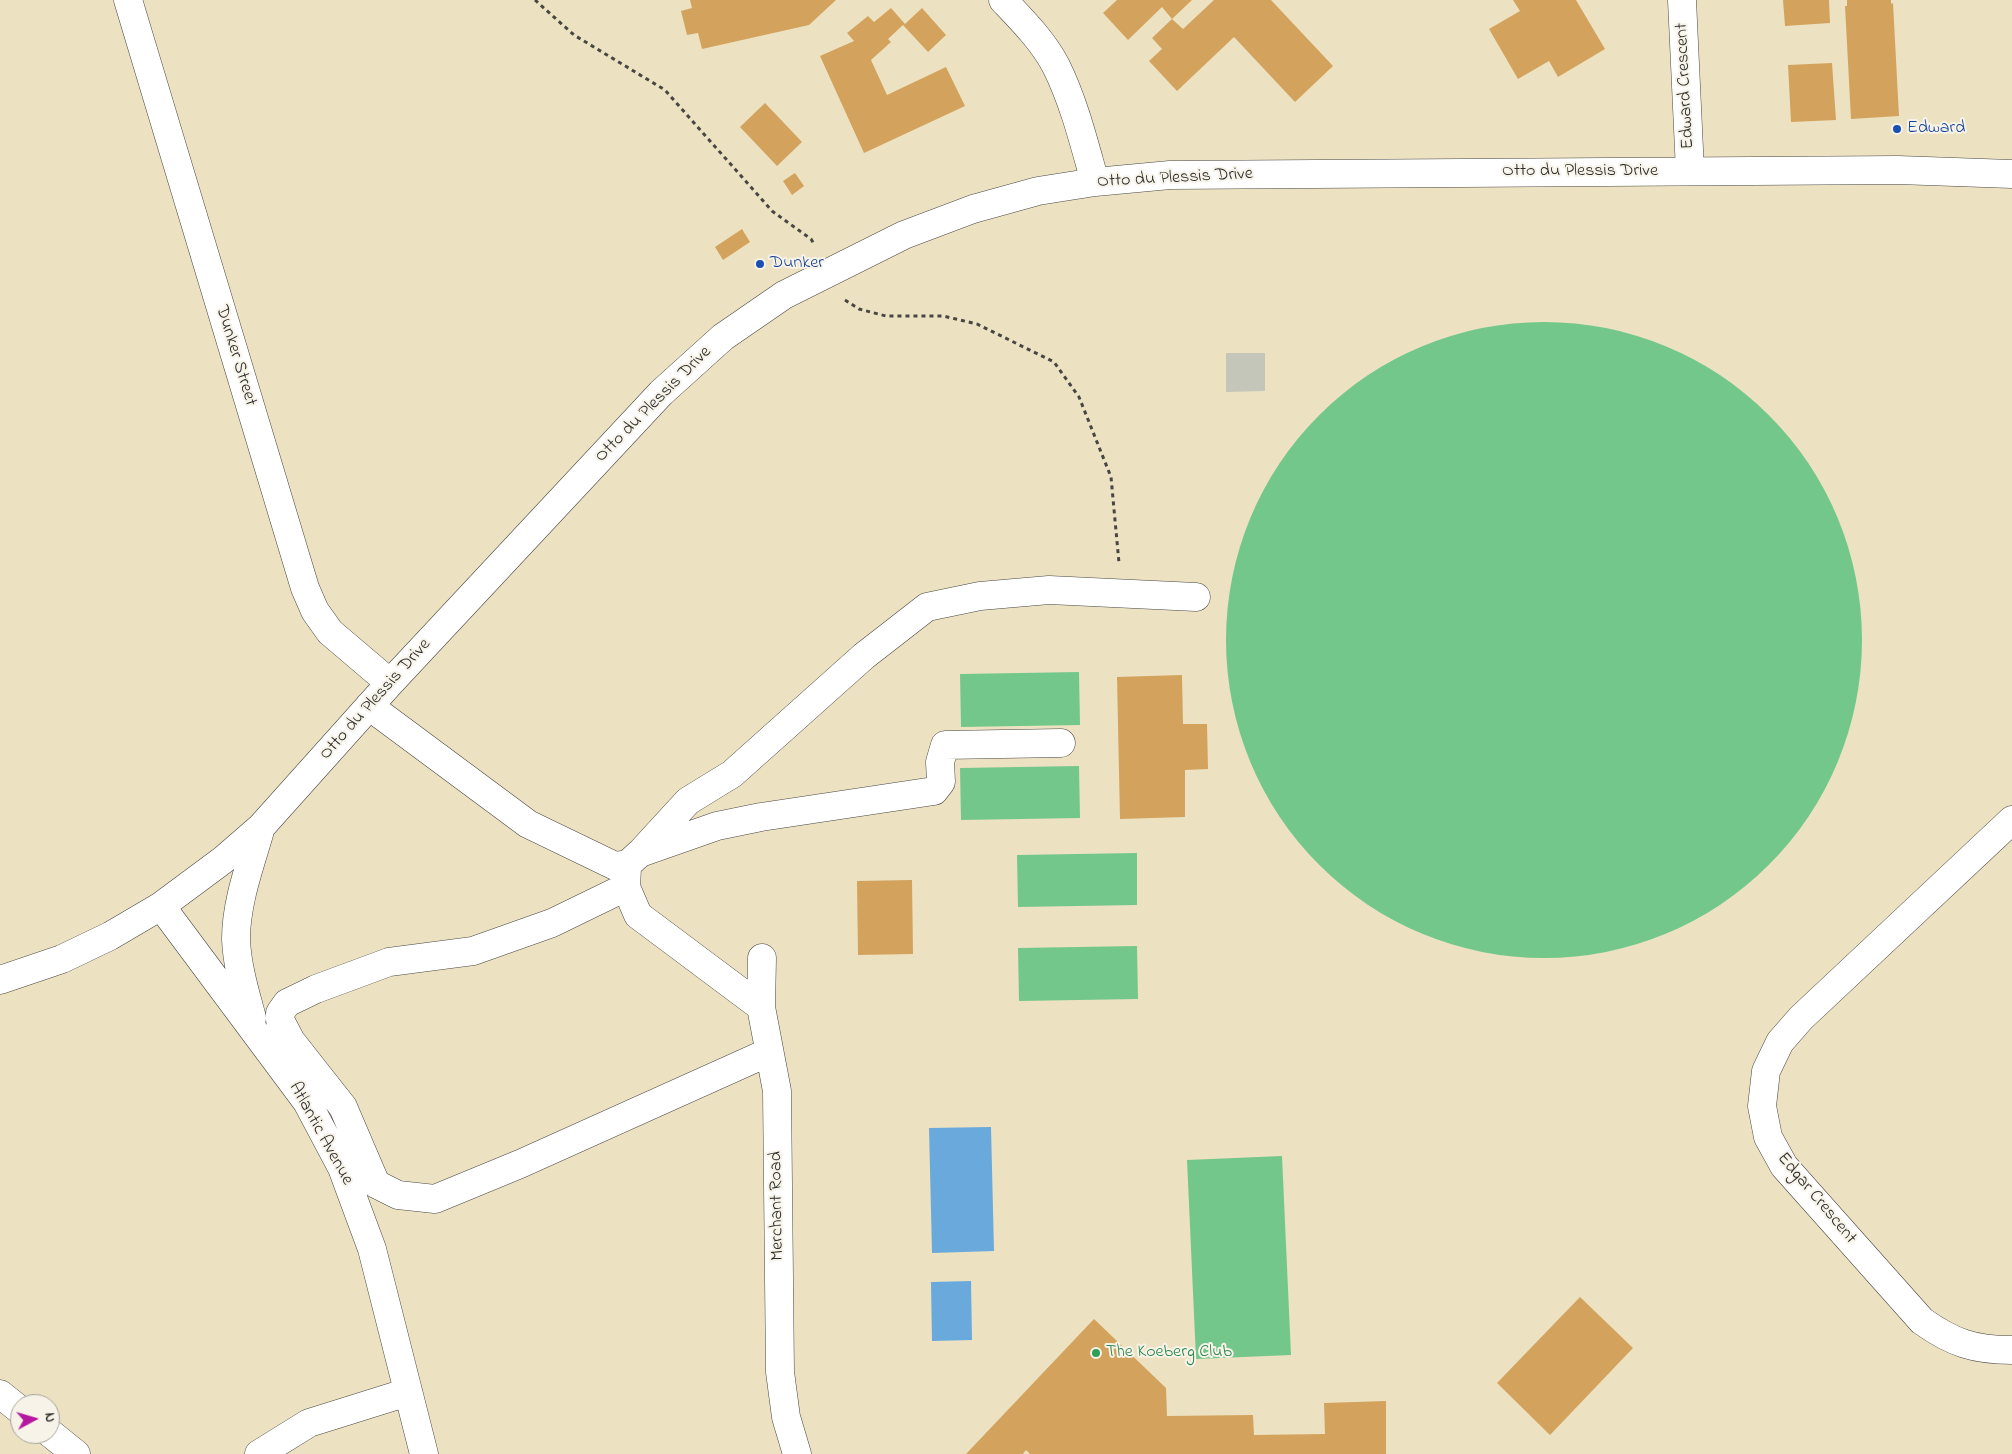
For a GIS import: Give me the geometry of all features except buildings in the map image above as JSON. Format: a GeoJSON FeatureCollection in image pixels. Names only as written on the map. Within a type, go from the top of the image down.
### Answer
{"type":"FeatureCollection","features":[{"type":"Feature","properties":{"kind":"street","name":"Dunker Street"},"geometry":{"type":"LineString","coordinates":[[128,0],[305,588],[316,611],[330,632],[390,683]]}},
{"type":"Feature","properties":{"kind":"street"},"geometry":{"type":"LineString","coordinates":[[1003,0],[1033,32],[1055,64],[1095,182]]}},
{"type":"Feature","properties":{"kind":"street","name":"Edward Crescent"},"geometry":{"type":"LineString","coordinates":[[1682,0],[1690,171]]}},
{"type":"Feature","properties":{"kind":"street","name":"Otto du Plessis Drive"},"geometry":{"type":"LineString","coordinates":[[0,980],[62,959],[110,936],[160,906],[223,860],[261,827],[390,683],[662,392],[723,337],[784,295],[904,235],[973,209],[1038,191],[1095,182],[1170,175],[1898,170],[2012,174]]}},
{"type":"Feature","properties":{"kind":"street"},"geometry":{"type":"LineString","coordinates":[[760,1008],[638,916],[631,868],[688,801],[732,774],[864,656],[927,607],[980,596],[1049,590],[1196,597]]}},
{"type":"Feature","properties":{"kind":"street"},"geometry":{"type":"LineString","coordinates":[[369,706],[528,824],[601,861],[615,866],[631,868]]}},
{"type":"Feature","properties":{"kind":"street"},"geometry":{"type":"LineString","coordinates":[[769,1052],[520,1164],[435,1199],[398,1195],[376,1184],[343,1107],[291,1041],[280,1020],[280,1013],[287,1003],[316,989],[388,962],[473,951],[552,923],[631,868],[717,826],[761,817],[934,791],[941,782],[940,762],[945,745],[1061,744]]}},
{"type":"Feature","properties":{"kind":"street","name":"Edgar Crescent"},"geometry":{"type":"LineString","coordinates":[[2012,820],[1801,1018],[1780,1042],[1766,1071],[1762,1106],[1768,1137],[1784,1166],[1922,1321],[1944,1336],[1969,1347],[2012,1350]]}},
{"type":"Feature","properties":{"kind":"street"},"geometry":{"type":"LineString","coordinates":[[254,1030],[239,966],[236,939],[243,891],[261,827]]}},
{"type":"Feature","properties":{"kind":"street","name":"Atlantic Avenue"},"geometry":{"type":"LineString","coordinates":[[160,906],[307,1102],[342,1168],[372,1249],[424,1454]]}},
{"type":"Feature","properties":{"kind":"street","name":"Merchant Road"},"geometry":{"type":"LineString","coordinates":[[762,958],[760,1008],[777,1091],[780,1372],[786,1417],[796,1454]]}},
{"type":"Feature","properties":{"kind":"street"},"geometry":{"type":"LineString","coordinates":[[259,1454],[309,1423],[408,1392]]}},
{"type":"Feature","properties":{"kind":"street"},"geometry":{"type":"LineString","coordinates":[[0,1394],[10,1402]]}},
{"type":"Feature","properties":{"kind":"street"},"geometry":{"type":"LineString","coordinates":[[60,1442],[76,1454]]}},
{"type":"Feature","properties":{"kind":"shaded area"},"geometry":{"type":"Polygon","coordinates":[[[1226,353],[1265,353],[1265,391],[1226,392],[1226,353]]]}},
{"type":"Feature","properties":{"kind":"green space"},"geometry":{"type":"Polygon","coordinates":[[[1544,322],[1575,323],[1606,328],[1636,335],[1666,346],[1694,359],[1721,375],[1769,415],[1809,463],[1825,490],[1838,518],[1849,548],[1856,578],[1861,609],[1861,671],[1856,702],[1849,732],[1838,762],[1825,790],[1809,817],[1769,865],[1721,905],[1694,921],[1666,934],[1636,945],[1606,952],[1575,957],[1544,958],[1513,957],[1482,952],[1452,945],[1422,934],[1394,921],[1367,905],[1319,865],[1279,817],[1263,790],[1250,762],[1239,732],[1232,702],[1227,671],[1226,640],[1227,609],[1232,578],[1239,548],[1250,518],[1263,490],[1279,463],[1319,415],[1367,375],[1394,359],[1422,346],[1452,335],[1482,328],[1513,323],[1544,322]]]}},
{"type":"Feature","properties":{"kind":"green space"},"geometry":{"type":"Polygon","coordinates":[[[1079,672],[1080,725],[961,727],[960,674],[1079,672]]]}},
{"type":"Feature","properties":{"kind":"green space"},"geometry":{"type":"Polygon","coordinates":[[[1079,766],[1080,818],[961,820],[960,768],[1079,766]]]}},
{"type":"Feature","properties":{"kind":"green space"},"geometry":{"type":"Polygon","coordinates":[[[1137,853],[1137,905],[1018,907],[1017,855],[1137,853]]]}},
{"type":"Feature","properties":{"kind":"green space"},"geometry":{"type":"Polygon","coordinates":[[[1137,946],[1138,999],[1019,1001],[1018,948],[1137,946]]]}},
{"type":"Feature","properties":{"kind":"green space"},"geometry":{"type":"Polygon","coordinates":[[[1282,1156],[1291,1355],[1196,1359],[1187,1160],[1282,1156]]]}},
{"type":"Feature","properties":{"kind":"water"},"geometry":{"type":"Polygon","coordinates":[[[991,1127],[994,1251],[932,1253],[929,1128],[991,1127]]]}},
{"type":"Feature","properties":{"kind":"water"},"geometry":{"type":"Polygon","coordinates":[[[971,1281],[972,1340],[932,1341],[931,1282],[971,1281]]]}},
{"type":"Feature","properties":{"kind":"place","name":"Edward"},"geometry":{"type":"Point","coordinates":[1897,129]}},
{"type":"Feature","properties":{"kind":"place","name":"Dunker"},"geometry":{"type":"Point","coordinates":[760,264]}},
{"type":"Feature","properties":{"kind":"place","name":"The Koeberg Club"},"geometry":{"type":"Point","coordinates":[1096,1353]}}]}
